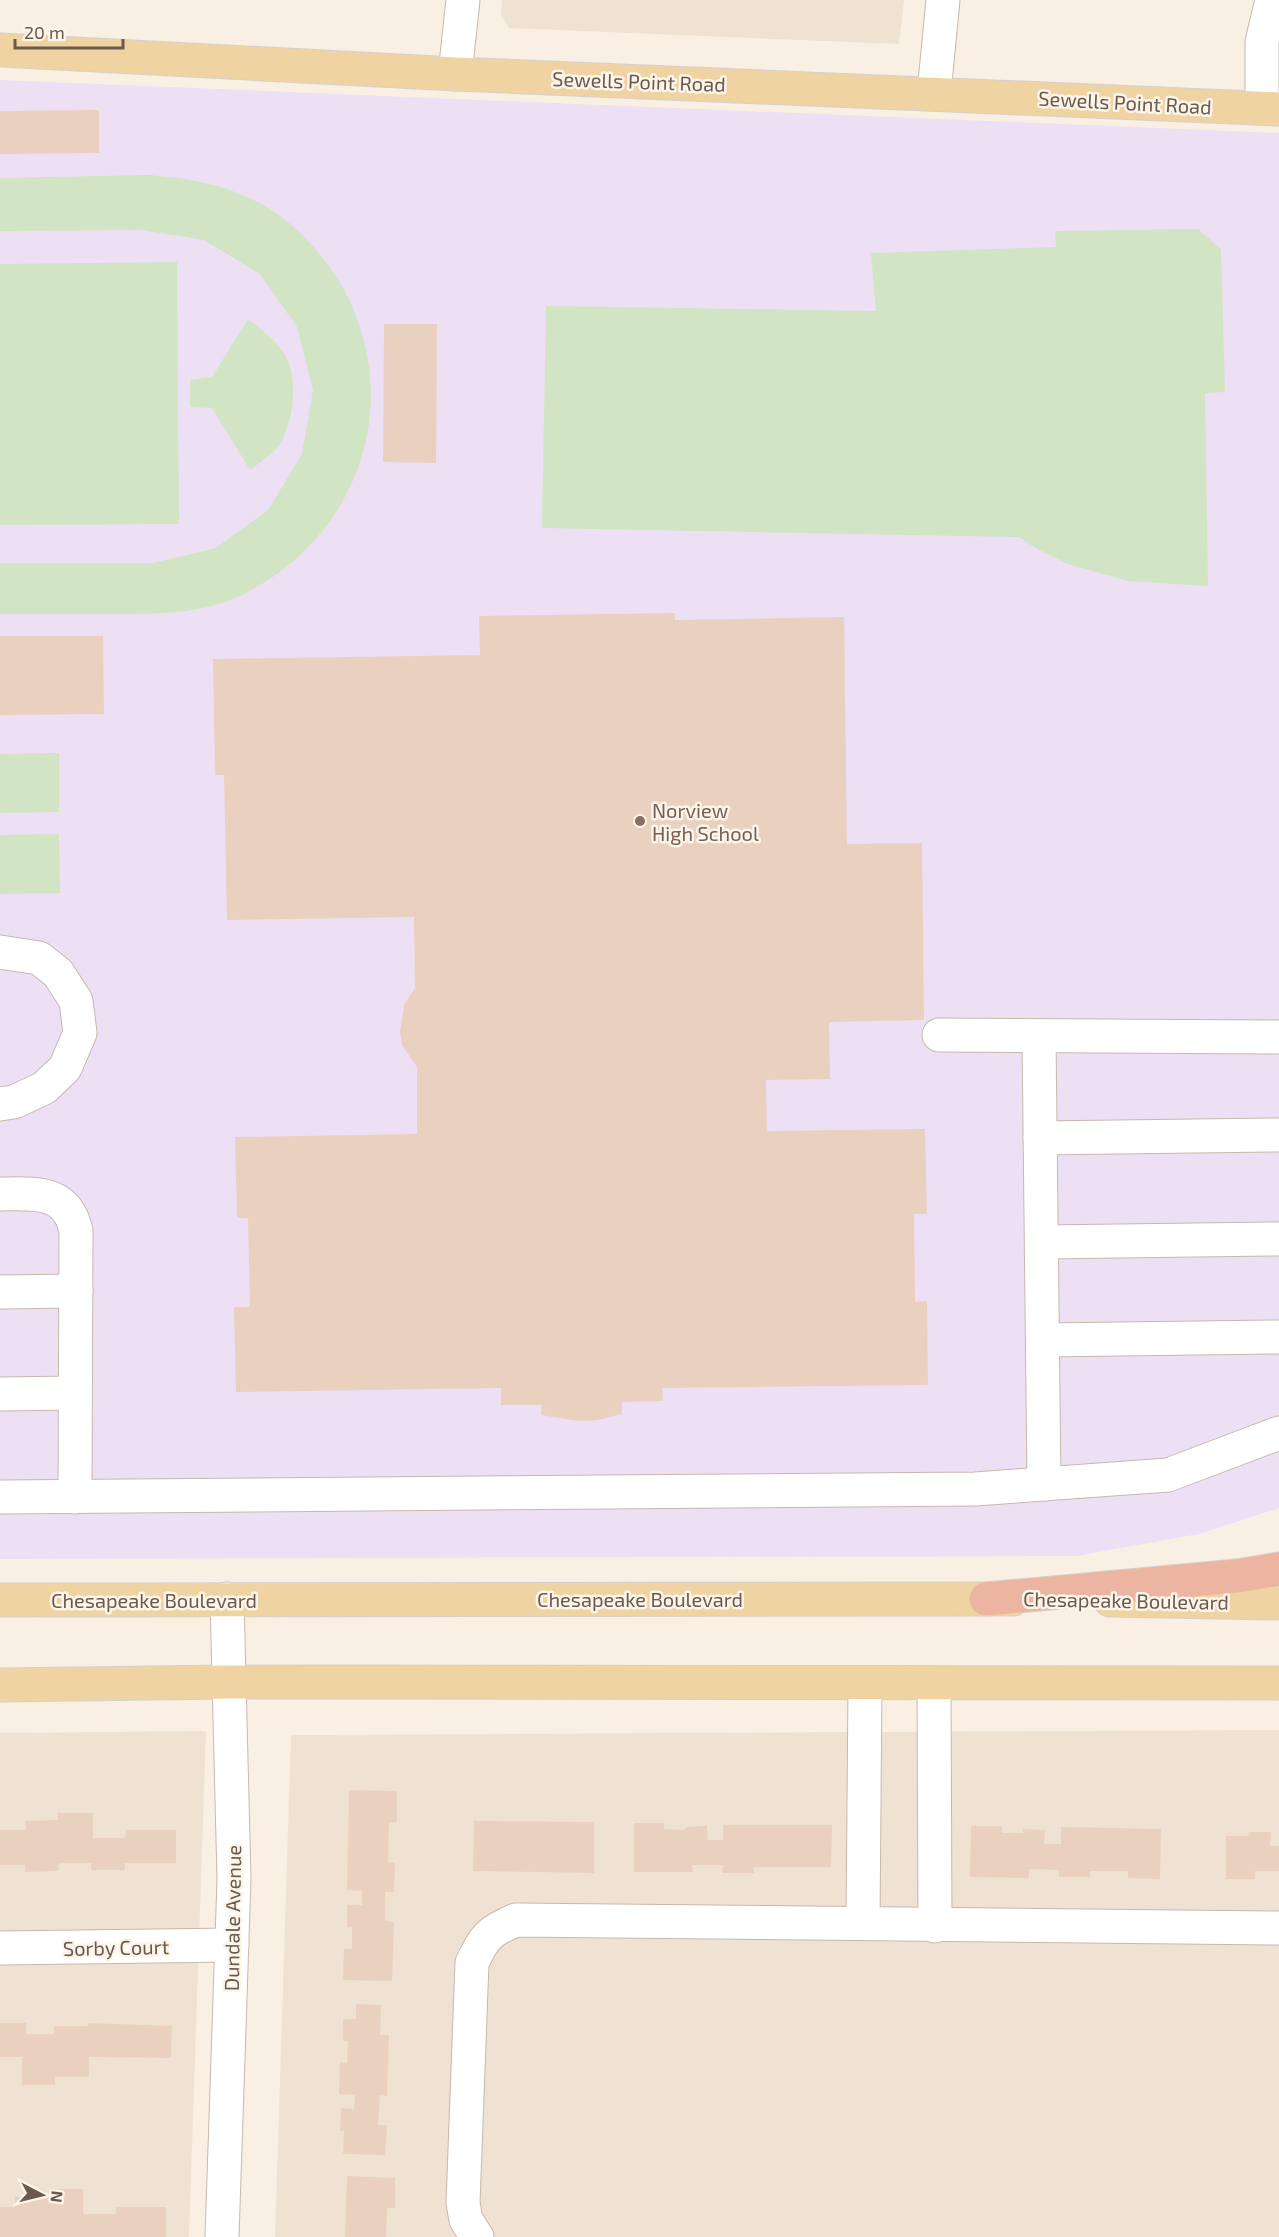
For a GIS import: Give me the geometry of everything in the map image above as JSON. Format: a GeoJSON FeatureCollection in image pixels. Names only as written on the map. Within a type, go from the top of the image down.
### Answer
{"type":"FeatureCollection","features":[{"type":"Feature","properties":{"kind":"highway"},"geometry":{"type":"LineString","coordinates":[[986,1599],[1237,1576],[1279,1569]]}},
{"type":"Feature","properties":{"kind":"main road","name":"Sewells Point Road"},"geometry":{"type":"LineString","coordinates":[[0,50],[455,74],[1271,108]]}},
{"type":"Feature","properties":{"kind":"main road","name":"Chesapeake Boulevard"},"geometry":{"type":"LineString","coordinates":[[0,1600],[986,1599],[1279,1603]]}},
{"type":"Feature","properties":{"kind":"main road"},"geometry":{"type":"LineString","coordinates":[[0,1685],[229,1682],[1279,1683]]}},
{"type":"Feature","properties":{"kind":"street"},"geometry":{"type":"LineString","coordinates":[[455,74],[463,0]]}},
{"type":"Feature","properties":{"kind":"street"},"geometry":{"type":"LineString","coordinates":[[934,93],[943,0]]}},
{"type":"Feature","properties":{"kind":"street"},"geometry":{"type":"LineString","coordinates":[[1271,108],[1262,89],[1262,42],[1272,0]]}},
{"type":"Feature","properties":{"kind":"street"},"geometry":{"type":"LineString","coordinates":[[0,952],[39,958],[58,973],[76,1001],[80,1033],[65,1068],[44,1088],[14,1102],[0,1104]]}},
{"type":"Feature","properties":{"kind":"street"},"geometry":{"type":"LineString","coordinates":[[939,1035],[1279,1037]]}},
{"type":"Feature","properties":{"kind":"street"},"geometry":{"type":"LineString","coordinates":[[1039,1036],[1044,1484]]}},
{"type":"Feature","properties":{"kind":"street"},"geometry":{"type":"LineString","coordinates":[[1040,1138],[1279,1135]]}},
{"type":"Feature","properties":{"kind":"street"},"geometry":{"type":"LineString","coordinates":[[0,1194],[31,1194],[58,1200],[69,1212],[76,1230],[75,1497]]}},
{"type":"Feature","properties":{"kind":"street"},"geometry":{"type":"LineString","coordinates":[[1041,1242],[1279,1239]]}},
{"type":"Feature","properties":{"kind":"street"},"geometry":{"type":"LineString","coordinates":[[0,1292],[76,1291]]}},
{"type":"Feature","properties":{"kind":"street"},"geometry":{"type":"LineString","coordinates":[[1043,1340],[1279,1337]]}},
{"type":"Feature","properties":{"kind":"street"},"geometry":{"type":"LineString","coordinates":[[0,1394],[75,1393]]}},
{"type":"Feature","properties":{"kind":"street"},"geometry":{"type":"LineString","coordinates":[[0,1497],[975,1489],[1168,1475],[1279,1433]]}},
{"type":"Feature","properties":{"kind":"street","name":"Dundale Avenue"},"geometry":{"type":"LineString","coordinates":[[222,2237],[234,1879],[227,1599]]}},
{"type":"Feature","properties":{"kind":"street"},"geometry":{"type":"LineString","coordinates":[[862,1923],[865,1684]]}},
{"type":"Feature","properties":{"kind":"street"},"geometry":{"type":"LineString","coordinates":[[934,1684],[935,1926]]}},
{"type":"Feature","properties":{"kind":"street"},"geometry":{"type":"LineString","coordinates":[[477,2237],[466,2220],[463,2203],[472,1963],[483,1940],[495,1928],[516,1920],[1279,1928]]}},
{"type":"Feature","properties":{"kind":"street","name":"Sorby Court"},"geometry":{"type":"LineString","coordinates":[[0,1948],[232,1945]]}},
{"type":"Feature","properties":{"kind":"shaded area"},"geometry":{"type":"Polygon","coordinates":[[[502,0],[904,0],[899,44],[509,28],[501,14],[502,0]]]}},
{"type":"Feature","properties":{"kind":"shaded area","name":"Norview High School"},"geometry":{"type":"Polygon","coordinates":[[[0,80],[1279,133],[1279,1508],[1199,1534],[1076,1556],[0,1559],[0,80]]]}},
{"type":"Feature","properties":{"kind":"shaded area"},"geometry":{"type":"Polygon","coordinates":[[[1279,1730],[1279,2237],[275,2237],[291,1735],[1279,1730]]]}},
{"type":"Feature","properties":{"kind":"shaded area"},"geometry":{"type":"Polygon","coordinates":[[[206,1731],[189,2237],[0,2237],[0,1733],[206,1731]]]}},
{"type":"Feature","properties":{"kind":"green space"},"geometry":{"type":"Polygon","coordinates":[[[149,175],[211,185],[255,201],[292,225],[329,266],[343,288],[362,332],[370,376],[369,421],[360,463],[342,503],[316,539],[282,570],[242,595],[208,607],[172,612],[0,614],[0,563],[153,563],[216,548],[268,510],[302,454],[313,390],[297,327],[260,274],[204,240],[141,230],[0,231],[0,178],[149,175]]]}},
{"type":"Feature","properties":{"kind":"green space"},"geometry":{"type":"Polygon","coordinates":[[[1198,229],[1221,249],[1225,392],[1205,393],[1208,586],[1128,581],[1068,564],[1037,549],[1019,537],[542,528],[546,306],[876,311],[871,253],[1056,247],[1055,231],[1198,229]]]}},
{"type":"Feature","properties":{"kind":"green space"},"geometry":{"type":"Polygon","coordinates":[[[177,262],[179,524],[0,525],[0,264],[177,262]]]}},
{"type":"Feature","properties":{"kind":"green space"},"geometry":{"type":"Polygon","coordinates":[[[248,319],[272,339],[282,351],[289,364],[293,385],[290,420],[282,441],[273,452],[250,470],[212,408],[190,407],[190,380],[212,377],[248,319]]]}},
{"type":"Feature","properties":{"kind":"green space"},"geometry":{"type":"Polygon","coordinates":[[[59,753],[59,812],[0,813],[0,754],[59,753]]]}},
{"type":"Feature","properties":{"kind":"green space"},"geometry":{"type":"Polygon","coordinates":[[[59,834],[60,893],[0,894],[0,835],[59,834]]]}},
{"type":"Feature","properties":{"kind":"building"},"geometry":{"type":"Polygon","coordinates":[[[99,110],[99,153],[0,154],[0,111],[99,110]]]}},
{"type":"Feature","properties":{"kind":"building"},"geometry":{"type":"Polygon","coordinates":[[[384,324],[437,324],[436,463],[383,462],[384,324]]]}},
{"type":"Feature","properties":{"kind":"building"},"geometry":{"type":"Polygon","coordinates":[[[675,613],[675,620],[844,617],[847,844],[922,843],[924,1020],[829,1022],[830,1079],[766,1080],[767,1131],[925,1129],[927,1214],[914,1214],[915,1302],[927,1301],[928,1385],[662,1388],[663,1401],[622,1402],[622,1414],[598,1420],[579,1421],[541,1415],[542,1405],[501,1405],[501,1388],[236,1392],[234,1307],[250,1307],[248,1218],[237,1218],[235,1137],[417,1134],[417,1067],[402,1045],[400,1032],[404,1005],[415,988],[414,917],[227,920],[224,775],[215,775],[213,659],[480,655],[479,616],[675,613]]]}},
{"type":"Feature","properties":{"kind":"building"},"geometry":{"type":"Polygon","coordinates":[[[0,636],[103,636],[104,714],[0,715],[0,636]]]}},
{"type":"Feature","properties":{"kind":"building"},"geometry":{"type":"Polygon","coordinates":[[[349,1790],[397,1791],[397,1822],[389,1822],[388,1862],[395,1862],[394,1892],[385,1892],[385,1921],[394,1922],[392,1981],[343,1980],[344,1949],[352,1949],[352,1927],[347,1927],[347,1905],[362,1905],[362,1891],[347,1890],[349,1790]]]}},
{"type":"Feature","properties":{"kind":"building"},"geometry":{"type":"Polygon","coordinates":[[[58,1813],[93,1813],[93,1838],[125,1838],[126,1830],[176,1830],[176,1863],[125,1863],[125,1870],[91,1870],[91,1863],[59,1863],[58,1871],[25,1872],[25,1865],[0,1865],[0,1830],[26,1830],[25,1821],[58,1820],[58,1813]]]}},
{"type":"Feature","properties":{"kind":"building"},"geometry":{"type":"Polygon","coordinates":[[[474,1821],[594,1822],[594,1873],[473,1871],[474,1821]]]}},
{"type":"Feature","properties":{"kind":"building"},"geometry":{"type":"Polygon","coordinates":[[[634,1823],[664,1823],[664,1829],[685,1830],[686,1827],[707,1826],[708,1840],[723,1840],[723,1825],[832,1825],[831,1867],[753,1867],[754,1873],[722,1873],[723,1865],[692,1865],[693,1872],[634,1872],[634,1823]]]}},
{"type":"Feature","properties":{"kind":"building"},"geometry":{"type":"Polygon","coordinates":[[[971,1826],[1002,1826],[1002,1833],[1023,1833],[1023,1829],[1045,1830],[1044,1844],[1061,1844],[1061,1827],[1161,1829],[1160,1879],[1128,1878],[1128,1871],[1090,1871],[1090,1877],[1059,1877],[1059,1870],[1029,1869],[1029,1878],[970,1877],[971,1826]]]}},
{"type":"Feature","properties":{"kind":"building"},"geometry":{"type":"Polygon","coordinates":[[[1249,1832],[1271,1832],[1270,1846],[1279,1846],[1279,1871],[1255,1871],[1255,1879],[1226,1879],[1226,1836],[1248,1836],[1249,1832]]]}},
{"type":"Feature","properties":{"kind":"building"},"geometry":{"type":"Polygon","coordinates":[[[356,2004],[381,2005],[380,2035],[389,2035],[387,2096],[380,2095],[378,2125],[387,2125],[385,2155],[343,2154],[344,2131],[340,2131],[341,2108],[354,2109],[355,2095],[339,2094],[340,2062],[347,2063],[348,2041],[343,2041],[343,2019],[356,2019],[356,2004]]]}},
{"type":"Feature","properties":{"kind":"building"},"geometry":{"type":"Polygon","coordinates":[[[0,2023],[26,2023],[26,2034],[54,2034],[54,2026],[88,2026],[87,2023],[172,2026],[171,2058],[89,2057],[89,2077],[55,2077],[55,2085],[22,2085],[22,2057],[0,2057],[0,2023]]]}},
{"type":"Feature","properties":{"kind":"building"},"geometry":{"type":"Polygon","coordinates":[[[347,2176],[395,2178],[395,2208],[387,2208],[386,2237],[345,2237],[347,2176]]]}},
{"type":"Feature","properties":{"kind":"building"},"geometry":{"type":"Polygon","coordinates":[[[50,2189],[83,2189],[83,2214],[116,2214],[116,2207],[166,2207],[166,2237],[0,2237],[0,2207],[15,2207],[15,2197],[50,2197],[50,2189]]]}},
{"type":"Feature","properties":{"kind":"place","name":"Norview High School"},"geometry":{"type":"Point","coordinates":[640,821]}}]}
